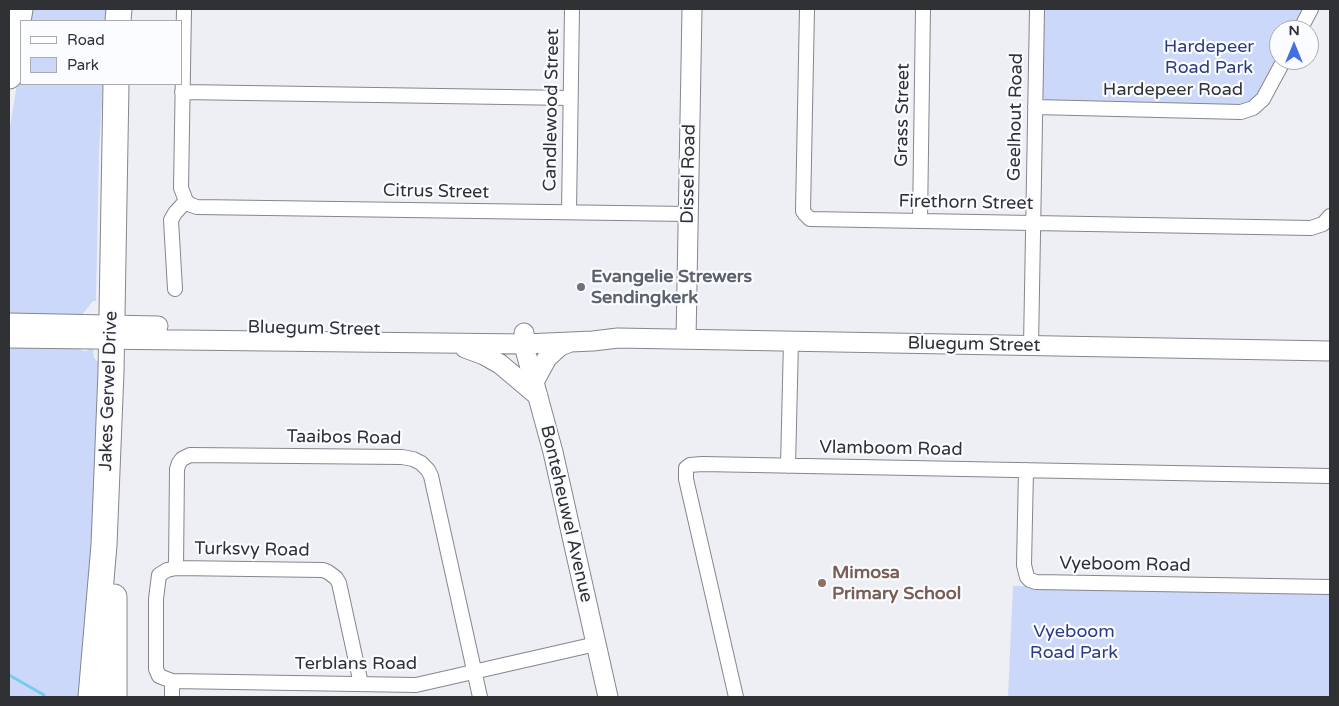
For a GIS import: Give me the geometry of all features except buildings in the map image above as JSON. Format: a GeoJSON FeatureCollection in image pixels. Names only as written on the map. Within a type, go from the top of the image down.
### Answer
{"type":"FeatureCollection","features":[{"type":"Feature","properties":{"kind":"highway"},"geometry":{"type":"LineString","coordinates":[[9,76],[20,9]]}},
{"type":"Feature","properties":{"kind":"highway","name":"Jakes Gerwel Drive"},"geometry":{"type":"LineString","coordinates":[[90,697],[104,545],[111,372],[116,85]]}},
{"type":"Feature","properties":{"kind":"highway"},"geometry":{"type":"LineString","coordinates":[[104,525],[114,578],[114,697]]}},
{"type":"Feature","properties":{"kind":"street"},"geometry":{"type":"LineString","coordinates":[[175,289],[171,220],[186,201],[181,188],[184,9]]}},
{"type":"Feature","properties":{"kind":"street","name":"Candlewood Street"},"geometry":{"type":"LineString","coordinates":[[569,212],[572,9]]}},
{"type":"Feature","properties":{"kind":"street","name":"Dissel Road"},"geometry":{"type":"LineString","coordinates":[[686,339],[692,9]]}},
{"type":"Feature","properties":{"kind":"street","name":"Firethorn Street"},"geometry":{"type":"LineString","coordinates":[[807,9],[803,210],[813,220],[1033,222],[1311,228],[1322,224],[1330,216]]}},
{"type":"Feature","properties":{"kind":"street","name":"Grass Street"},"geometry":{"type":"LineString","coordinates":[[920,221],[923,9]]}},
{"type":"Feature","properties":{"kind":"street","name":"Geelhout Road"},"geometry":{"type":"LineString","coordinates":[[1031,346],[1037,9]]}},
{"type":"Feature","properties":{"kind":"street","name":"Hardepeer Road"},"geometry":{"type":"LineString","coordinates":[[1035,108],[1240,112],[1253,108],[1263,99],[1279,70]]}},
{"type":"Feature","properties":{"kind":"street"},"geometry":{"type":"LineString","coordinates":[[182,92],[570,98]]}},
{"type":"Feature","properties":{"kind":"street","name":"Citrus Street"},"geometry":{"type":"LineString","coordinates":[[186,201],[197,207],[688,214]]}},
{"type":"Feature","properties":{"kind":"street","name":"Bluegum Street"},"geometry":{"type":"LineString","coordinates":[[9,323],[111,332],[452,344],[594,333],[618,338]]}},
{"type":"Feature","properties":{"kind":"street","name":"Bluegum Street"},"geometry":{"type":"LineString","coordinates":[[9,338],[193,327],[525,338],[572,342],[618,338],[1330,351]]}},
{"type":"Feature","properties":{"kind":"street","name":"Bonteheuwel Avenue"},"geometry":{"type":"LineString","coordinates":[[525,338],[526,353],[553,452],[608,697]]}},
{"type":"Feature","properties":{"kind":"street"},"geometry":{"type":"LineString","coordinates":[[788,466],[791,341]]}},
{"type":"Feature","properties":{"kind":"street"},"geometry":{"type":"LineString","coordinates":[[452,344],[492,359],[536,389],[544,362],[560,346],[572,342]]}},
{"type":"Feature","properties":{"kind":"street","name":"Taaibos Road"},"geometry":{"type":"LineString","coordinates":[[176,562],[177,469],[178,463],[186,456],[413,458],[421,463],[431,476],[476,672],[480,697]]}},
{"type":"Feature","properties":{"kind":"street","name":"Vlamboom Road"},"geometry":{"type":"LineString","coordinates":[[736,697],[686,479],[686,468],[690,466],[702,464],[1330,476]]}},
{"type":"Feature","properties":{"kind":"street","name":"Vyeboom Road"},"geometry":{"type":"LineString","coordinates":[[1026,470],[1024,565],[1027,577],[1030,580],[1036,582],[1330,588]]}},
{"type":"Feature","properties":{"kind":"street","name":"Turksvy Road"},"geometry":{"type":"LineString","coordinates":[[172,681],[159,676],[156,669],[157,589],[159,575],[176,562],[323,570],[328,572],[339,583],[361,684]]}},
{"type":"Feature","properties":{"kind":"street","name":"Terblans Road"},"geometry":{"type":"LineString","coordinates":[[172,681],[416,685],[596,644]]}},
{"type":"Feature","properties":{"kind":"street"},"geometry":{"type":"LineString","coordinates":[[172,681],[172,697]]}},
{"type":"Feature","properties":{"kind":"green space"},"geometry":{"type":"Polygon","coordinates":[[[31,9],[109,9],[108,20],[28,20],[31,9]]]}},
{"type":"Feature","properties":{"kind":"green space","name":"Hardepeer Road Park"},"geometry":{"type":"Polygon","coordinates":[[[1040,9],[1306,9],[1300,20],[1269,20],[1269,70],[1273,70],[1256,100],[1242,106],[1046,101],[1040,94],[1040,9]]]}},
{"type":"Feature","properties":{"kind":"green space"},"geometry":{"type":"Polygon","coordinates":[[[20,67],[20,85],[103,85],[99,152],[96,301],[93,301],[81,316],[9,315],[9,132],[20,67]]]}},
{"type":"Feature","properties":{"kind":"green space"},"geometry":{"type":"Polygon","coordinates":[[[9,347],[80,348],[82,351],[93,349],[94,358],[100,361],[94,530],[80,697],[9,697],[9,347]]]}},
{"type":"Feature","properties":{"kind":"green space","name":"Vyeboom Road Park"},"geometry":{"type":"Polygon","coordinates":[[[1013,586],[1330,591],[1330,697],[1008,697],[1013,586]]]}},
{"type":"Feature","properties":{"kind":"waterway"},"geometry":{"type":"LineString","coordinates":[[9,675],[44,695]]}},
{"type":"Feature","properties":{"kind":"place","name":"Evangelie Strewers Sendingkerk"},"geometry":{"type":"Point","coordinates":[581,287]}},
{"type":"Feature","properties":{"kind":"place","name":"Mimosa Primary School"},"geometry":{"type":"Point","coordinates":[822,583]}}]}
